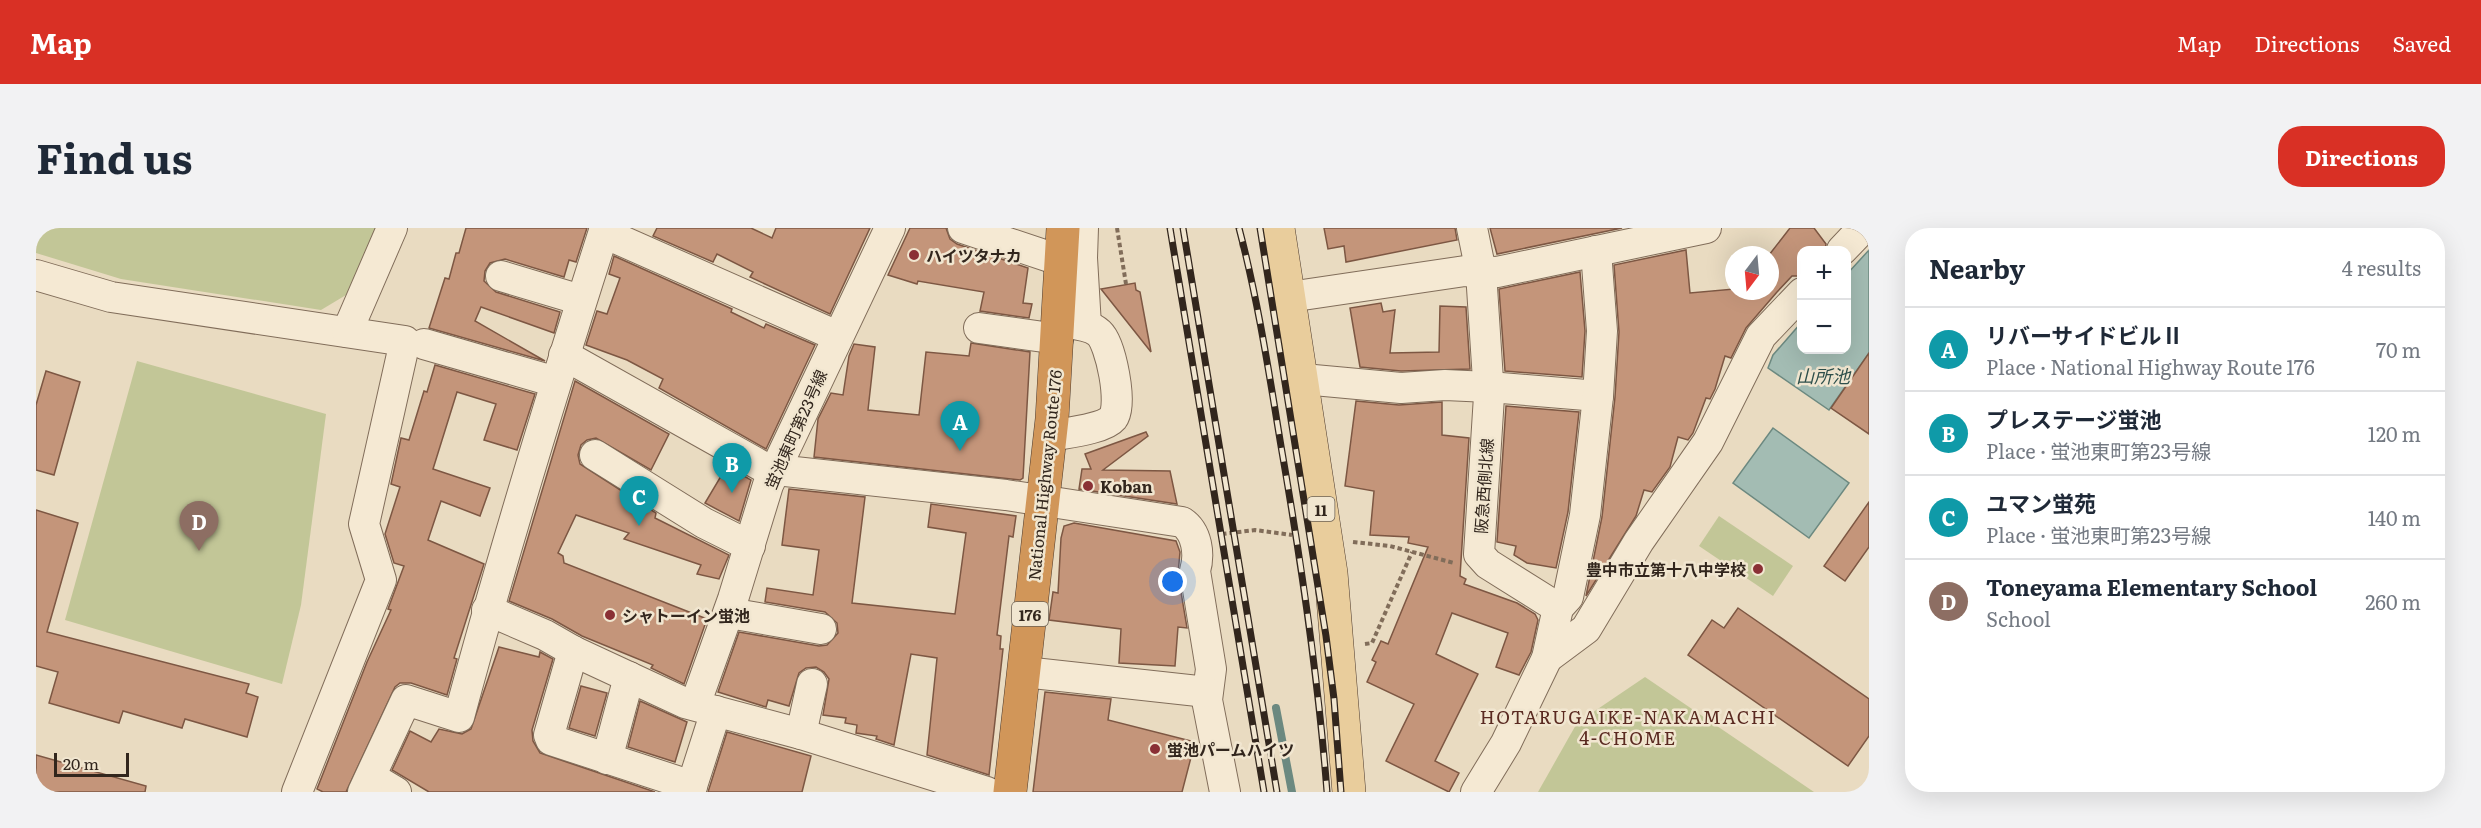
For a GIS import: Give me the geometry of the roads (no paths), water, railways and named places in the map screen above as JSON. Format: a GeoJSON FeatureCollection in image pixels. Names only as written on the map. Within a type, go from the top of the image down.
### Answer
{"type":"FeatureCollection","features":[{"type":"Feature","properties":{"kind":"highway","name":"National Highway Route 176"},"geometry":{"type":"LineString","coordinates":[[1010,792],[1042,501],[1068,329],[1062,261],[1063,228]]}},
{"type":"Feature","properties":{"kind":"main road","name":"11"},"geometry":{"type":"LineString","coordinates":[[1278,228],[1303,380],[1325,538],[1337,645],[1349,792]]}},
{"type":"Feature","properties":{"kind":"street"},"geometry":{"type":"LineString","coordinates":[[347,332],[393,228]]}},
{"type":"Feature","properties":{"kind":"street","name":"蛍池東町第23号線"},"geometry":{"type":"LineString","coordinates":[[686,786],[729,613],[775,471],[837,336],[891,228]]}},
{"type":"Feature","properties":{"kind":"street"},"geometry":{"type":"LineString","coordinates":[[963,228],[1062,261]]}},
{"type":"Feature","properties":{"kind":"street"},"geometry":{"type":"LineString","coordinates":[[1068,329],[1082,258],[1083,228]]}},
{"type":"Feature","properties":{"kind":"street","name":"阪急西側北線"},"geometry":{"type":"LineString","coordinates":[[1472,228],[1481,272],[1489,387],[1478,542],[1482,560],[1558,608]]}},
{"type":"Feature","properties":{"kind":"street"},"geometry":{"type":"LineString","coordinates":[[1289,297],[1465,271],[1497,272],[1706,228]]}},
{"type":"Feature","properties":{"kind":"street"},"geometry":{"type":"LineString","coordinates":[[1846,246],[1863,228]]}},
{"type":"Feature","properties":{"kind":"street"},"geometry":{"type":"LineString","coordinates":[[396,792],[367,784],[406,700],[459,717],[488,610],[560,368],[604,230],[837,336]]}},
{"type":"Feature","properties":{"kind":"street"},"geometry":{"type":"LineString","coordinates":[[1476,792],[1506,743],[1547,658],[1558,608],[1568,597],[1585,515],[1598,396],[1602,331],[1596,251]]}},
{"type":"Feature","properties":{"kind":"street"},"geometry":{"type":"LineString","coordinates":[[36,275],[111,297],[405,341],[364,524],[381,580],[297,792]]}},
{"type":"Feature","properties":{"kind":"street"},"geometry":{"type":"LineString","coordinates":[[501,276],[581,300]]}},
{"type":"Feature","properties":{"kind":"street"},"geometry":{"type":"LineString","coordinates":[[1547,658],[1586,630],[1639,541],[1708,442],[1761,336],[1797,298]]}},
{"type":"Feature","properties":{"kind":"street"},"geometry":{"type":"LineString","coordinates":[[979,328],[1068,329],[1098,332],[1112,356],[1115,414],[1101,425],[1051,436]]}},
{"type":"Feature","properties":{"kind":"street"},"geometry":{"type":"LineString","coordinates":[[424,344],[560,368],[775,471],[793,470],[1042,501],[1182,522],[1189,527],[1198,559],[1195,571],[1211,669],[1207,692],[1225,792]]}},
{"type":"Feature","properties":{"kind":"street"},"geometry":{"type":"LineString","coordinates":[[1303,380],[1401,388],[1445,385],[1489,387],[1598,396]]}},
{"type":"Feature","properties":{"kind":"street"},"geometry":{"type":"LineString","coordinates":[[595,455],[696,519],[750,546]]}},
{"type":"Feature","properties":{"kind":"street"},"geometry":{"type":"LineString","coordinates":[[488,610],[546,635],[573,651],[629,677],[706,708],[801,734],[987,792]]}},
{"type":"Feature","properties":{"kind":"street"},"geometry":{"type":"LineString","coordinates":[[729,613],[821,629]]}},
{"type":"Feature","properties":{"kind":"street"},"geometry":{"type":"LineString","coordinates":[[573,651],[549,737],[552,742],[686,786]]}},
{"type":"Feature","properties":{"kind":"street"},"geometry":{"type":"LineString","coordinates":[[1024,672],[1207,692]]}},
{"type":"Feature","properties":{"kind":"street"},"geometry":{"type":"LineString","coordinates":[[607,759],[629,677]]}},
{"type":"Feature","properties":{"kind":"street"},"geometry":{"type":"LineString","coordinates":[[801,734],[812,684]]}},
{"type":"Feature","properties":{"kind":"water","name":"山所池"},"geometry":{"type":"Polygon","coordinates":[[[1869,250],[1869,353],[1829,410],[1768,368],[1773,355],[1797,328],[1797,354],[1851,354],[1851,270],[1869,250]]]}},
{"type":"Feature","properties":{"kind":"water"},"geometry":{"type":"Polygon","coordinates":[[[1773,428],[1849,483],[1809,538],[1733,483],[1773,428]]]}},
{"type":"Feature","properties":{"kind":"waterway"},"geometry":{"type":"LineString","coordinates":[[1276,708],[1292,792]]}},
{"type":"Feature","properties":{"kind":"railway"},"geometry":{"type":"LineString","coordinates":[[1170,228],[1264,792]]}},
{"type":"Feature","properties":{"kind":"railway"},"geometry":{"type":"LineString","coordinates":[[1183,228],[1277,792]]}},
{"type":"Feature","properties":{"kind":"railway"},"geometry":{"type":"LineString","coordinates":[[1239,228],[1263,337],[1295,532],[1314,661],[1327,792]]}},
{"type":"Feature","properties":{"kind":"railway"},"geometry":{"type":"LineString","coordinates":[[1260,228],[1326,636],[1334,699],[1341,792]]}},
{"type":"Feature","properties":{"kind":"place","name":"ハイツタナカ"},"geometry":{"type":"Point","coordinates":[914,255]}},
{"type":"Feature","properties":{"kind":"place","name":"リバーサイドビルⅡ"},"geometry":{"type":"Point","coordinates":[960,451]}},
{"type":"Feature","properties":{"kind":"place","name":"Koban"},"geometry":{"type":"Point","coordinates":[1088,486]}},
{"type":"Feature","properties":{"kind":"place","name":"プレステージ蛍池"},"geometry":{"type":"Point","coordinates":[732,493]}},
{"type":"Feature","properties":{"kind":"place","name":"ユマン蛍苑"},"geometry":{"type":"Point","coordinates":[639,526]}},
{"type":"Feature","properties":{"kind":"place","name":"Toneyama Elementary School"},"geometry":{"type":"Point","coordinates":[199,551]}},
{"type":"Feature","properties":{"kind":"place","name":"豊中市立第十八中学校"},"geometry":{"type":"Point","coordinates":[1758,569]}},
{"type":"Feature","properties":{"kind":"place","name":"シャトーイン蛍池"},"geometry":{"type":"Point","coordinates":[610,615]}},
{"type":"Feature","properties":{"kind":"place","name":"蛍池パームハイツ"},"geometry":{"type":"Point","coordinates":[1155,749]}},
{"type":"Feature","properties":{"kind":"district","name":"HOTARUGAIKE-NAKAMACHI 4-CHOME"},"geometry":{"type":"Point","coordinates":[1628,726]}}]}
